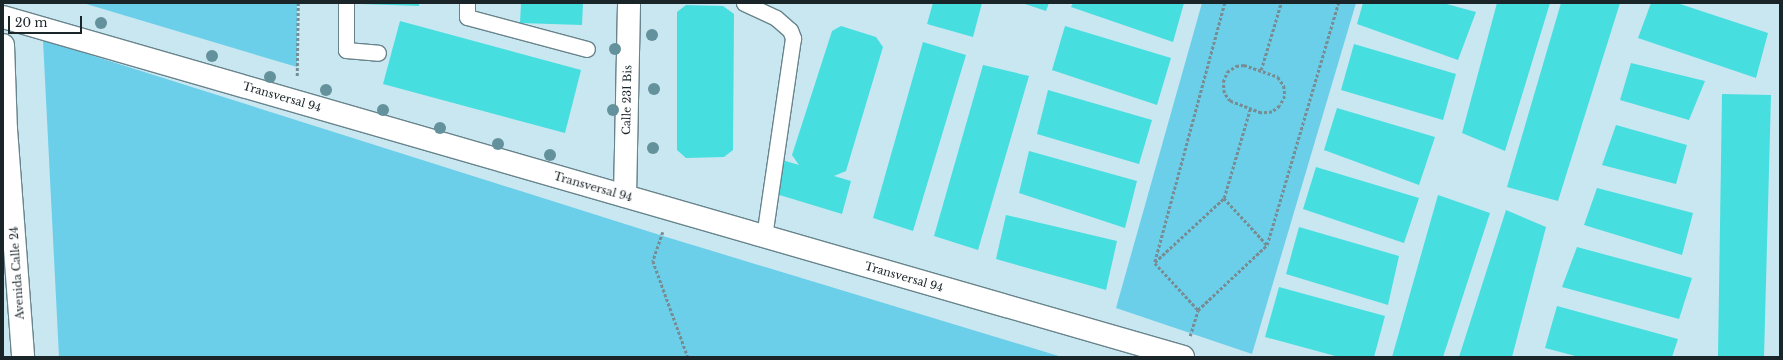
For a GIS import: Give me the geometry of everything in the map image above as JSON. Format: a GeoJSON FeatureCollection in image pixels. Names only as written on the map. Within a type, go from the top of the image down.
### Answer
{"type":"FeatureCollection","features":[{"type":"Feature","properties":{"kind":"street","name":"Calle 23I Bis"},"geometry":{"type":"LineString","coordinates":[[625,196],[629,3]]}},
{"type":"Feature","properties":{"kind":"street","name":"Transversal 94"},"geometry":{"type":"LineString","coordinates":[[3,17],[1183,357]]}},
{"type":"Feature","properties":{"kind":"street","name":"Avenida Calle 24"},"geometry":{"type":"LineString","coordinates":[[3,45],[6,129],[23,357]]}},
{"type":"Feature","properties":{"kind":"lane"},"geometry":{"type":"LineString","coordinates":[[346,3],[346,50],[378,53]]}},
{"type":"Feature","properties":{"kind":"lane"},"geometry":{"type":"LineString","coordinates":[[467,3],[467,17],[587,49]]}},
{"type":"Feature","properties":{"kind":"lane"},"geometry":{"type":"LineString","coordinates":[[744,3],[776,18],[790,30],[793,38],[764,236]]}},
{"type":"Feature","properties":{"kind":"path"},"geometry":{"type":"LineString","coordinates":[[297,102],[298,3]]}},
{"type":"Feature","properties":{"kind":"path"},"geometry":{"type":"LineString","coordinates":[[1155,263],[1225,3]]}},
{"type":"Feature","properties":{"kind":"path"},"geometry":{"type":"LineString","coordinates":[[1261,70],[1281,3]]}},
{"type":"Feature","properties":{"kind":"path"},"geometry":{"type":"LineString","coordinates":[[1155,263],[1198,310],[1267,245],[1338,3]]}},
{"type":"Feature","properties":{"kind":"path"},"geometry":{"type":"LineString","coordinates":[[1236,66],[1261,70],[1278,77],[1284,86],[1285,96],[1280,106],[1272,112],[1261,113],[1230,101],[1224,93],[1223,82],[1228,72],[1236,66]]}},
{"type":"Feature","properties":{"kind":"path"},"geometry":{"type":"LineString","coordinates":[[1155,263],[1224,198],[1250,109]]}},
{"type":"Feature","properties":{"kind":"path"},"geometry":{"type":"LineString","coordinates":[[1224,198],[1267,245]]}},
{"type":"Feature","properties":{"kind":"path"},"geometry":{"type":"LineString","coordinates":[[665,208],[663,236],[653,261],[688,357]]}},
{"type":"Feature","properties":{"kind":"shaded area"},"geometry":{"type":"Polygon","coordinates":[[[83,3],[297,3],[297,67],[83,3]]]}},
{"type":"Feature","properties":{"kind":"shaded area"},"geometry":{"type":"Polygon","coordinates":[[[1202,3],[1356,3],[1252,354],[1116,308],[1202,3]]]}},
{"type":"Feature","properties":{"kind":"shaded area"},"geometry":{"type":"Polygon","coordinates":[[[43,40],[663,236],[1062,357],[59,357],[43,40]]]}},
{"type":"Feature","properties":{"kind":"building"},"geometry":{"type":"Polygon","coordinates":[[[419,3],[419,6],[361,4],[419,3]]]}},
{"type":"Feature","properties":{"kind":"building"},"geometry":{"type":"Polygon","coordinates":[[[521,3],[583,3],[582,25],[520,23],[521,3]]]}},
{"type":"Feature","properties":{"kind":"building"},"geometry":{"type":"Polygon","coordinates":[[[933,3],[982,3],[973,37],[927,24],[933,3]]]}},
{"type":"Feature","properties":{"kind":"building"},"geometry":{"type":"Polygon","coordinates":[[[1022,3],[1049,3],[1046,11],[1022,3]]]}},
{"type":"Feature","properties":{"kind":"building"},"geometry":{"type":"Polygon","coordinates":[[[1073,3],[1184,3],[1173,42],[1071,7],[1073,3]]]}},
{"type":"Feature","properties":{"kind":"building"},"geometry":{"type":"Polygon","coordinates":[[[1363,3],[1443,3],[1476,12],[1458,60],[1357,24],[1363,3]]]}},
{"type":"Feature","properties":{"kind":"building"},"geometry":{"type":"Polygon","coordinates":[[[1497,3],[1550,3],[1505,151],[1462,133],[1497,3]]]}},
{"type":"Feature","properties":{"kind":"building"},"geometry":{"type":"Polygon","coordinates":[[[1561,3],[1620,3],[1558,201],[1507,187],[1561,3]]]}},
{"type":"Feature","properties":{"kind":"building"},"geometry":{"type":"Polygon","coordinates":[[[1651,3],[1677,3],[1768,33],[1756,78],[1638,38],[1651,3]]]}},
{"type":"Feature","properties":{"kind":"building"},"geometry":{"type":"Polygon","coordinates":[[[686,5],[723,6],[734,14],[733,150],[724,157],[686,158],[677,150],[677,12],[686,5]]]}},
{"type":"Feature","properties":{"kind":"building"},"geometry":{"type":"Polygon","coordinates":[[[400,21],[581,70],[565,133],[383,84],[400,21]]]}},
{"type":"Feature","properties":{"kind":"building"},"geometry":{"type":"Polygon","coordinates":[[[841,26],[876,37],[883,47],[846,171],[834,176],[851,181],[842,214],[773,193],[782,160],[799,165],[792,155],[832,31],[841,26]]]}},
{"type":"Feature","properties":{"kind":"building"},"geometry":{"type":"Polygon","coordinates":[[[1065,26],[1171,58],[1157,105],[1052,70],[1065,26]]]}},
{"type":"Feature","properties":{"kind":"building"},"geometry":{"type":"Polygon","coordinates":[[[923,42],[966,55],[913,231],[873,218],[923,42]]]}},
{"type":"Feature","properties":{"kind":"building"},"geometry":{"type":"Polygon","coordinates":[[[1354,44],[1456,74],[1443,120],[1341,90],[1354,44]]]}},
{"type":"Feature","properties":{"kind":"building"},"geometry":{"type":"Polygon","coordinates":[[[1631,63],[1705,81],[1689,120],[1620,100],[1631,63]]]}},
{"type":"Feature","properties":{"kind":"building"},"geometry":{"type":"Polygon","coordinates":[[[983,65],[1029,76],[978,250],[934,236],[983,65]]]}},
{"type":"Feature","properties":{"kind":"building"},"geometry":{"type":"Polygon","coordinates":[[[1048,90],[1152,120],[1139,164],[1037,134],[1048,90]]]}},
{"type":"Feature","properties":{"kind":"building"},"geometry":{"type":"Polygon","coordinates":[[[1722,94],[1771,95],[1764,357],[1718,357],[1722,94]]]}},
{"type":"Feature","properties":{"kind":"building"},"geometry":{"type":"Polygon","coordinates":[[[1337,108],[1435,137],[1419,185],[1324,150],[1337,108]]]}},
{"type":"Feature","properties":{"kind":"building"},"geometry":{"type":"Polygon","coordinates":[[[1616,125],[1687,145],[1676,184],[1602,165],[1616,125]]]}},
{"type":"Feature","properties":{"kind":"building"},"geometry":{"type":"Polygon","coordinates":[[[1029,151],[1137,181],[1125,228],[1019,193],[1029,151]]]}},
{"type":"Feature","properties":{"kind":"building"},"geometry":{"type":"Polygon","coordinates":[[[1316,167],[1419,198],[1404,243],[1303,209],[1316,167]]]}},
{"type":"Feature","properties":{"kind":"building"},"geometry":{"type":"Polygon","coordinates":[[[1597,188],[1693,213],[1682,255],[1584,225],[1597,188]]]}},
{"type":"Feature","properties":{"kind":"building"},"geometry":{"type":"Polygon","coordinates":[[[1438,195],[1490,213],[1443,357],[1392,357],[1438,195]]]}},
{"type":"Feature","properties":{"kind":"building"},"geometry":{"type":"Polygon","coordinates":[[[1506,210],[1546,227],[1512,357],[1459,357],[1506,210]]]}},
{"type":"Feature","properties":{"kind":"building"},"geometry":{"type":"Polygon","coordinates":[[[1006,215],[1117,241],[1106,290],[996,259],[1006,215]]]}},
{"type":"Feature","properties":{"kind":"building"},"geometry":{"type":"Polygon","coordinates":[[[1299,227],[1399,256],[1388,305],[1286,274],[1299,227]]]}},
{"type":"Feature","properties":{"kind":"building"},"geometry":{"type":"Polygon","coordinates":[[[1577,247],[1692,278],[1679,319],[1562,287],[1577,247]]]}},
{"type":"Feature","properties":{"kind":"building"},"geometry":{"type":"Polygon","coordinates":[[[1279,287],[1385,316],[1374,357],[1339,357],[1265,337],[1279,287]]]}},
{"type":"Feature","properties":{"kind":"building"},"geometry":{"type":"Polygon","coordinates":[[[1557,306],[1678,339],[1672,357],[1579,357],[1545,348],[1557,306]]]}}]}
